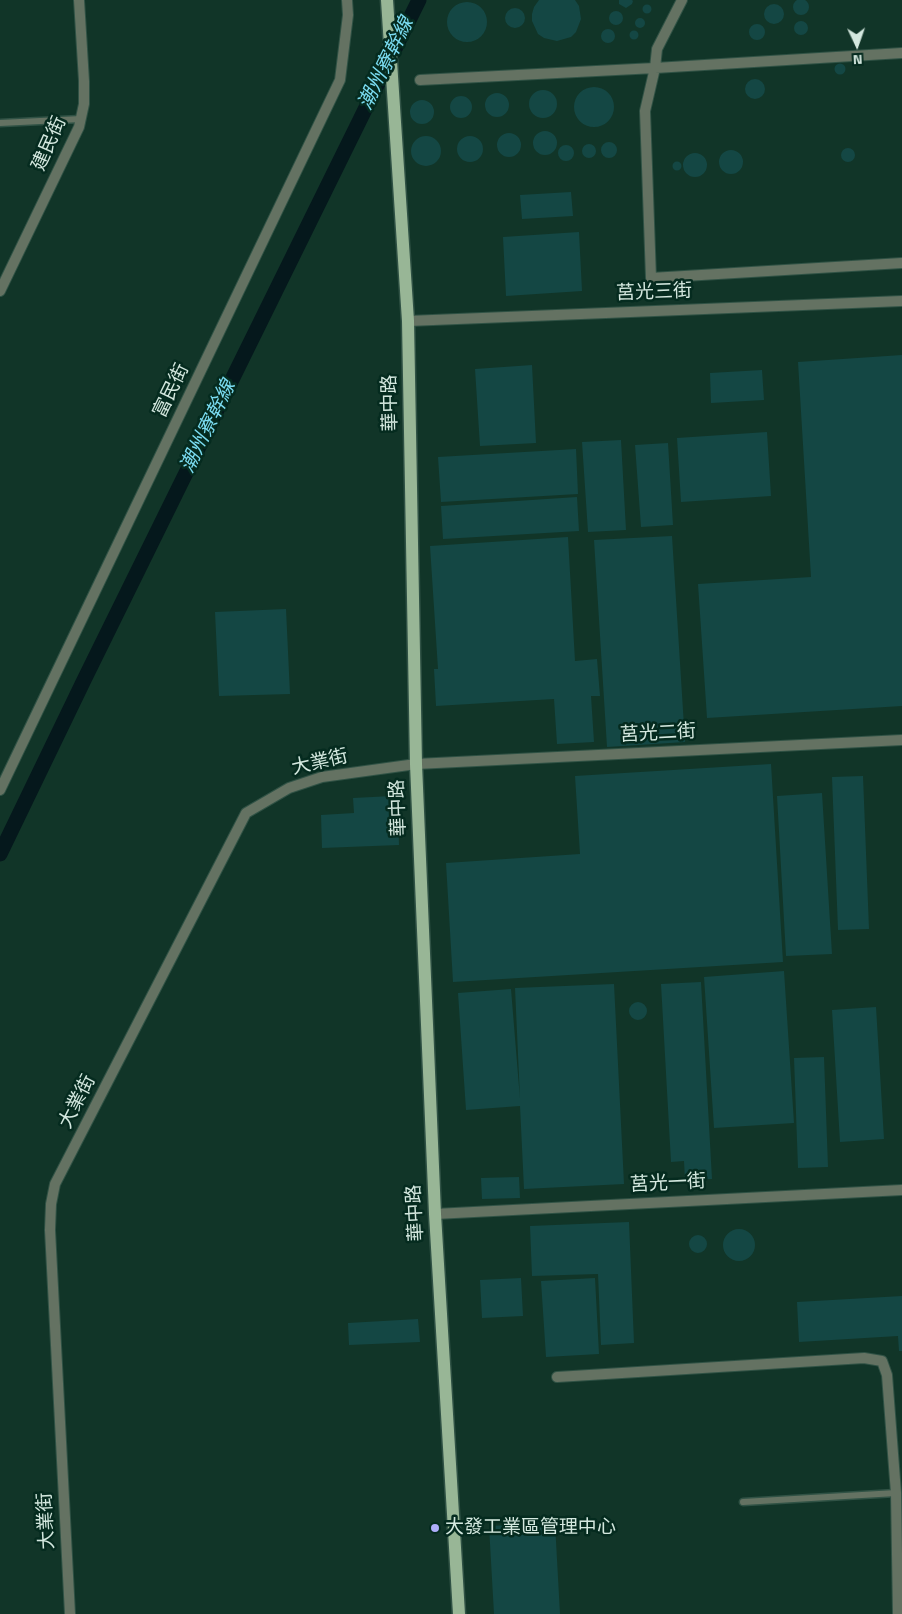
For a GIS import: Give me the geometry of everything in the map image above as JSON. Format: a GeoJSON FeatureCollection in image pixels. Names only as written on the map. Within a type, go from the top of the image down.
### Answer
{"type":"FeatureCollection","features":[{"type":"Feature","properties":{"kind":"main road","name":"華中路"},"geometry":{"type":"LineString","coordinates":[[387,0],[408,320],[416,764],[435,1214],[459,1614]]}},
{"type":"Feature","properties":{"kind":"street","name":"建民街"},"geometry":{"type":"LineString","coordinates":[[0,291],[79,127],[84,104],[84,80],[79,0]]}},
{"type":"Feature","properties":{"kind":"street","name":"富民街"},"geometry":{"type":"LineString","coordinates":[[0,790],[340,80],[348,0]]}},
{"type":"Feature","properties":{"kind":"street"},"geometry":{"type":"LineString","coordinates":[[682,0],[657,49],[655,68],[644,111],[651,278],[902,263]]}},
{"type":"Feature","properties":{"kind":"street"},"geometry":{"type":"LineString","coordinates":[[420,80],[902,53]]}},
{"type":"Feature","properties":{"kind":"street","name":"莒光三街"},"geometry":{"type":"LineString","coordinates":[[408,320],[902,301]]}},
{"type":"Feature","properties":{"kind":"street","name":"莒光二街"},"geometry":{"type":"LineString","coordinates":[[416,764],[902,740]]}},
{"type":"Feature","properties":{"kind":"street","name":"大業街"},"geometry":{"type":"LineString","coordinates":[[70,1614],[50,1230],[51,1204],[55,1184],[246,813],[288,788],[322,777],[416,764]]}},
{"type":"Feature","properties":{"kind":"street","name":"莒光一街"},"geometry":{"type":"LineString","coordinates":[[435,1214],[902,1190]]}},
{"type":"Feature","properties":{"kind":"street"},"geometry":{"type":"LineString","coordinates":[[556,1377],[864,1358],[882,1361],[887,1375],[896,1493],[898,1614]]}},
{"type":"Feature","properties":{"kind":"lane"},"geometry":{"type":"LineString","coordinates":[[0,122],[81,119]]}},
{"type":"Feature","properties":{"kind":"lane"},"geometry":{"type":"LineString","coordinates":[[743,1502],[896,1493]]}},
{"type":"Feature","properties":{"kind":"building"},"geometry":{"type":"Polygon","coordinates":[[[801,-1],[809,7],[801,15],[793,7],[801,-1]]]}},
{"type":"Feature","properties":{"kind":"building"},"geometry":{"type":"Polygon","coordinates":[[[539,0],[575,0],[579,6],[581,19],[576,32],[571,37],[557,41],[544,38],[538,34],[532,21],[532,14],[539,0]]]}},
{"type":"Feature","properties":{"kind":"building"},"geometry":{"type":"Polygon","coordinates":[[[619,0],[633,1],[626,8],[619,4],[619,0]]]}},
{"type":"Feature","properties":{"kind":"building"},"geometry":{"type":"Polygon","coordinates":[[[471,2],[478,5],[484,11],[487,22],[486,30],[478,39],[471,42],[463,42],[456,39],[448,30],[447,18],[450,11],[459,3],[471,2]]]}},
{"type":"Feature","properties":{"kind":"building"},"geometry":{"type":"Polygon","coordinates":[[[774,4],[781,7],[784,14],[781,21],[774,24],[767,21],[764,14],[767,7],[774,4]]]}},
{"type":"Feature","properties":{"kind":"building"},"geometry":{"type":"Polygon","coordinates":[[[647,5],[651,9],[647,13],[643,9],[647,5]]]}},
{"type":"Feature","properties":{"kind":"building"},"geometry":{"type":"Polygon","coordinates":[[[515,8],[522,11],[525,18],[522,25],[515,28],[508,25],[505,18],[508,11],[515,8]]]}},
{"type":"Feature","properties":{"kind":"building"},"geometry":{"type":"Polygon","coordinates":[[[616,11],[621,13],[623,18],[621,23],[616,25],[611,23],[609,18],[611,13],[616,11]]]}},
{"type":"Feature","properties":{"kind":"building"},"geometry":{"type":"Polygon","coordinates":[[[640,18],[645,23],[640,28],[635,23],[640,18]]]}},
{"type":"Feature","properties":{"kind":"building"},"geometry":{"type":"Polygon","coordinates":[[[798,21],[804,21],[808,28],[804,35],[798,35],[794,31],[794,25],[798,21]]]}},
{"type":"Feature","properties":{"kind":"building"},"geometry":{"type":"Polygon","coordinates":[[[754,24],[760,24],[765,29],[763,38],[754,40],[749,35],[749,29],[754,24]]]}},
{"type":"Feature","properties":{"kind":"building"},"geometry":{"type":"Polygon","coordinates":[[[605,29],[611,29],[615,36],[611,43],[605,43],[601,39],[601,33],[605,29]]]}},
{"type":"Feature","properties":{"kind":"building"},"geometry":{"type":"Polygon","coordinates":[[[634,30],[639,35],[634,40],[629,35],[634,30]]]}},
{"type":"Feature","properties":{"kind":"building"},"geometry":{"type":"Polygon","coordinates":[[[838,64],[842,64],[845,69],[844,73],[838,74],[835,71],[835,67],[838,64]]]}},
{"type":"Feature","properties":{"kind":"building"},"geometry":{"type":"Polygon","coordinates":[[[755,79],[762,82],[765,89],[762,96],[755,99],[748,96],[745,89],[748,82],[755,79]]]}},
{"type":"Feature","properties":{"kind":"building"},"geometry":{"type":"Polygon","coordinates":[[[598,87],[605,90],[611,96],[614,107],[613,115],[605,124],[598,127],[590,127],[583,124],[575,115],[574,103],[577,96],[586,88],[598,87]]]}},
{"type":"Feature","properties":{"kind":"building"},"geometry":{"type":"Polygon","coordinates":[[[543,90],[553,94],[557,104],[553,114],[543,118],[533,114],[529,104],[533,94],[543,90]]]}},
{"type":"Feature","properties":{"kind":"building"},"geometry":{"type":"Polygon","coordinates":[[[497,93],[506,96],[509,105],[506,114],[497,117],[488,114],[485,105],[488,96],[497,93]]]}},
{"type":"Feature","properties":{"kind":"building"},"geometry":{"type":"Polygon","coordinates":[[[457,96],[465,96],[472,103],[472,111],[465,118],[457,118],[450,111],[450,103],[457,96]]]}},
{"type":"Feature","properties":{"kind":"building"},"geometry":{"type":"Polygon","coordinates":[[[422,100],[430,104],[434,112],[430,120],[422,124],[414,120],[410,112],[414,104],[422,100]]]}},
{"type":"Feature","properties":{"kind":"building"},"geometry":{"type":"Polygon","coordinates":[[[545,131],[550,132],[556,138],[556,148],[550,154],[545,155],[540,154],[534,148],[533,143],[534,138],[540,132],[545,131]]]}},
{"type":"Feature","properties":{"kind":"building"},"geometry":{"type":"Polygon","coordinates":[[[509,133],[514,134],[520,140],[520,150],[514,156],[509,157],[504,156],[498,150],[497,145],[498,140],[504,134],[509,133]]]}},
{"type":"Feature","properties":{"kind":"building"},"geometry":{"type":"Polygon","coordinates":[[[426,136],[437,140],[441,151],[437,162],[426,166],[415,162],[411,151],[415,140],[426,136]]]}},
{"type":"Feature","properties":{"kind":"building"},"geometry":{"type":"Polygon","coordinates":[[[470,136],[479,140],[483,149],[479,158],[470,162],[461,158],[457,149],[461,140],[470,136]]]}},
{"type":"Feature","properties":{"kind":"building"},"geometry":{"type":"Polygon","coordinates":[[[609,142],[617,150],[609,158],[601,150],[609,142]]]}},
{"type":"Feature","properties":{"kind":"building"},"geometry":{"type":"Polygon","coordinates":[[[586,144],[592,144],[596,151],[592,158],[586,158],[582,154],[582,148],[586,144]]]}},
{"type":"Feature","properties":{"kind":"building"},"geometry":{"type":"Polygon","coordinates":[[[563,145],[569,145],[574,150],[572,159],[563,161],[558,156],[558,150],[563,145]]]}},
{"type":"Feature","properties":{"kind":"building"},"geometry":{"type":"Polygon","coordinates":[[[848,148],[853,150],[855,155],[853,160],[848,162],[843,160],[841,155],[843,150],[848,148]]]}},
{"type":"Feature","properties":{"kind":"building"},"geometry":{"type":"Polygon","coordinates":[[[731,150],[740,153],[743,162],[740,171],[731,174],[722,171],[719,162],[722,153],[731,150]]]}},
{"type":"Feature","properties":{"kind":"building"},"geometry":{"type":"Polygon","coordinates":[[[690,153],[700,153],[707,160],[707,170],[700,177],[690,177],[683,170],[683,160],[690,153]]]}},
{"type":"Feature","properties":{"kind":"building"},"geometry":{"type":"Polygon","coordinates":[[[677,161],[682,166],[677,171],[672,166],[677,161]]]}},
{"type":"Feature","properties":{"kind":"building"},"geometry":{"type":"Polygon","coordinates":[[[571,192],[573,216],[522,219],[520,195],[571,192]]]}},
{"type":"Feature","properties":{"kind":"building"},"geometry":{"type":"Polygon","coordinates":[[[579,232],[582,291],[506,296],[503,237],[579,232]]]}},
{"type":"Feature","properties":{"kind":"building"},"geometry":{"type":"Polygon","coordinates":[[[902,355],[902,706],[707,718],[698,584],[811,577],[798,362],[902,355]]]}},
{"type":"Feature","properties":{"kind":"building"},"geometry":{"type":"Polygon","coordinates":[[[532,365],[536,443],[480,446],[475,369],[532,365]]]}},
{"type":"Feature","properties":{"kind":"building"},"geometry":{"type":"Polygon","coordinates":[[[762,370],[764,400],[711,403],[710,373],[762,370]]]}},
{"type":"Feature","properties":{"kind":"building"},"geometry":{"type":"Polygon","coordinates":[[[767,432],[771,496],[681,502],[677,438],[767,432]]]}},
{"type":"Feature","properties":{"kind":"building"},"geometry":{"type":"Polygon","coordinates":[[[621,440],[626,530],[588,532],[582,442],[621,440]]]}},
{"type":"Feature","properties":{"kind":"building"},"geometry":{"type":"Polygon","coordinates":[[[668,443],[673,525],[641,527],[635,445],[668,443]]]}},
{"type":"Feature","properties":{"kind":"building"},"geometry":{"type":"Polygon","coordinates":[[[576,449],[578,494],[441,502],[438,457],[576,449]]]}},
{"type":"Feature","properties":{"kind":"building"},"geometry":{"type":"Polygon","coordinates":[[[577,497],[579,531],[443,539],[441,506],[577,497]]]}},
{"type":"Feature","properties":{"kind":"building"},"geometry":{"type":"Polygon","coordinates":[[[672,536],[685,742],[607,747],[594,540],[672,536]]]}},
{"type":"Feature","properties":{"kind":"building"},"geometry":{"type":"Polygon","coordinates":[[[568,537],[575,661],[597,659],[600,696],[591,696],[594,742],[557,744],[554,699],[436,706],[434,669],[438,669],[430,546],[568,537]]]}},
{"type":"Feature","properties":{"kind":"building"},"geometry":{"type":"Polygon","coordinates":[[[286,609],[290,694],[219,696],[215,612],[286,609]]]}},
{"type":"Feature","properties":{"kind":"building"},"geometry":{"type":"Polygon","coordinates":[[[771,764],[783,962],[453,982],[446,863],[580,854],[575,776],[771,764]]]}},
{"type":"Feature","properties":{"kind":"building"},"geometry":{"type":"Polygon","coordinates":[[[863,776],[869,929],[838,930],[832,777],[863,776]]]}},
{"type":"Feature","properties":{"kind":"building"},"geometry":{"type":"Polygon","coordinates":[[[822,793],[832,954],[786,956],[777,796],[822,793]]]}},
{"type":"Feature","properties":{"kind":"building"},"geometry":{"type":"Polygon","coordinates":[[[392,796],[398,812],[399,845],[322,848],[321,815],[354,813],[353,798],[392,796]]]}},
{"type":"Feature","properties":{"kind":"building"},"geometry":{"type":"Polygon","coordinates":[[[784,971],[794,1123],[714,1128],[704,977],[784,971]]]}},
{"type":"Feature","properties":{"kind":"building"},"geometry":{"type":"Polygon","coordinates":[[[701,982],[712,1179],[685,1180],[684,1161],[671,1162],[661,984],[701,982]]]}},
{"type":"Feature","properties":{"kind":"building"},"geometry":{"type":"Polygon","coordinates":[[[614,984],[624,1184],[524,1189],[520,1106],[466,1110],[458,993],[511,989],[520,1099],[515,988],[614,984]]]}},
{"type":"Feature","properties":{"kind":"building"},"geometry":{"type":"Polygon","coordinates":[[[634,1002],[642,1002],[647,1007],[645,1018],[634,1020],[629,1015],[629,1007],[634,1002]]]}},
{"type":"Feature","properties":{"kind":"building"},"geometry":{"type":"Polygon","coordinates":[[[876,1007],[884,1139],[840,1142],[832,1010],[876,1007]]]}},
{"type":"Feature","properties":{"kind":"building"},"geometry":{"type":"Polygon","coordinates":[[[824,1057],[828,1167],[798,1168],[794,1058],[824,1057]]]}},
{"type":"Feature","properties":{"kind":"building"},"geometry":{"type":"Polygon","coordinates":[[[519,1177],[520,1198],[482,1199],[481,1178],[519,1177]]]}},
{"type":"Feature","properties":{"kind":"building"},"geometry":{"type":"Polygon","coordinates":[[[629,1222],[634,1343],[601,1345],[598,1274],[532,1276],[530,1226],[629,1222]]]}},
{"type":"Feature","properties":{"kind":"building"},"geometry":{"type":"Polygon","coordinates":[[[739,1229],[751,1233],[755,1245],[751,1257],[739,1261],[727,1257],[723,1245],[727,1233],[739,1229]]]}},
{"type":"Feature","properties":{"kind":"building"},"geometry":{"type":"Polygon","coordinates":[[[694,1235],[702,1235],[707,1240],[705,1251],[694,1253],[689,1248],[689,1240],[694,1235]]]}},
{"type":"Feature","properties":{"kind":"building"},"geometry":{"type":"Polygon","coordinates":[[[521,1278],[523,1316],[482,1318],[480,1280],[521,1278]]]}},
{"type":"Feature","properties":{"kind":"building"},"geometry":{"type":"Polygon","coordinates":[[[595,1278],[599,1354],[546,1357],[541,1281],[595,1278]]]}},
{"type":"Feature","properties":{"kind":"building"},"geometry":{"type":"Polygon","coordinates":[[[902,1296],[902,1351],[899,1351],[898,1336],[799,1342],[797,1302],[902,1296]]]}},
{"type":"Feature","properties":{"kind":"building"},"geometry":{"type":"Polygon","coordinates":[[[418,1319],[420,1342],[349,1345],[348,1323],[418,1319]]]}},
{"type":"Feature","properties":{"kind":"building"},"geometry":{"type":"Polygon","coordinates":[[[555,1523],[560,1614],[494,1614],[489,1526],[555,1523]]]}},
{"type":"Feature","properties":{"kind":"waterway","name":"潮州寮幹線"},"geometry":{"type":"LineString","coordinates":[[0,854],[419,0]]}},
{"type":"Feature","properties":{"kind":"place","name":"大發工業區管理中心"},"geometry":{"type":"Point","coordinates":[435,1528]}}]}
